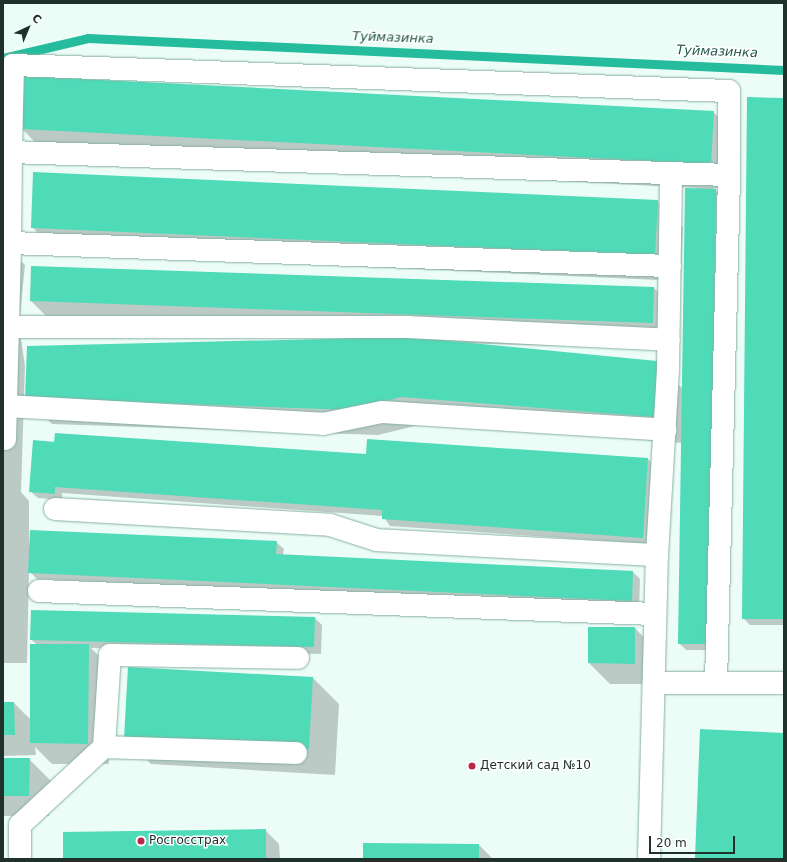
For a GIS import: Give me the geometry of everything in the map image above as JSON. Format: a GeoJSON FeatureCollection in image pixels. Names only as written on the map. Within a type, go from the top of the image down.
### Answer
{"type":"FeatureCollection","features":[{"type":"Feature","properties":{"kind":"lane"},"geometry":{"type":"LineString","coordinates":[[5,439],[8,327],[8,232],[13,65],[729,91],[729,175],[716,683]]}},
{"type":"Feature","properties":{"kind":"lane"},"geometry":{"type":"LineString","coordinates":[[11,152],[671,175],[729,175]]}},
{"type":"Feature","properties":{"kind":"lane"},"geometry":{"type":"LineString","coordinates":[[650,859],[657,555],[669,340],[671,175]]}},
{"type":"Feature","properties":{"kind":"lane"},"geometry":{"type":"LineString","coordinates":[[8,232],[670,266]]}},
{"type":"Feature","properties":{"kind":"lane"},"geometry":{"type":"LineString","coordinates":[[8,327],[407,327],[669,340]]}},
{"type":"Feature","properties":{"kind":"lane"},"geometry":{"type":"LineString","coordinates":[[6,406],[323,424],[382,412],[665,430]]}},
{"type":"Feature","properties":{"kind":"lane"},"geometry":{"type":"LineString","coordinates":[[55,509],[330,525],[377,540],[657,555]]}},
{"type":"Feature","properties":{"kind":"lane"},"geometry":{"type":"LineString","coordinates":[[39,591],[655,614]]}},
{"type":"Feature","properties":{"kind":"lane"},"geometry":{"type":"LineString","coordinates":[[20,859],[20,824],[104,747],[110,655],[298,658]]}},
{"type":"Feature","properties":{"kind":"lane"},"geometry":{"type":"LineString","coordinates":[[654,683],[784,683]]}},
{"type":"Feature","properties":{"kind":"lane"},"geometry":{"type":"LineString","coordinates":[[104,747],[296,753]]}},
{"type":"Feature","properties":{"kind":"building"},"geometry":{"type":"Polygon","coordinates":[[[24,76],[714,111],[711,164],[21,129],[24,76]]]}},
{"type":"Feature","properties":{"kind":"building"},"geometry":{"type":"Polygon","coordinates":[[[747,97],[784,98],[784,619],[742,619],[747,97]]]}},
{"type":"Feature","properties":{"kind":"building"},"geometry":{"type":"Polygon","coordinates":[[[33,172],[658,200],[655,255],[31,228],[33,172]]]}},
{"type":"Feature","properties":{"kind":"building"},"geometry":{"type":"Polygon","coordinates":[[[685,188],[716,189],[709,644],[678,644],[685,188]]]}},
{"type":"Feature","properties":{"kind":"building"},"geometry":{"type":"Polygon","coordinates":[[[31,266],[654,287],[653,323],[30,301],[31,266]]]}},
{"type":"Feature","properties":{"kind":"building"},"geometry":{"type":"Polygon","coordinates":[[[409,337],[657,361],[655,417],[401,397],[351,410],[25,398],[27,346],[409,337]]]}},
{"type":"Feature","properties":{"kind":"building"},"geometry":{"type":"Polygon","coordinates":[[[55,433],[366,454],[367,439],[648,458],[643,538],[382,519],[382,510],[55,487],[55,494],[29,492],[33,440],[54,442],[55,433]]]}},
{"type":"Feature","properties":{"kind":"building"},"geometry":{"type":"Polygon","coordinates":[[[30,530],[277,541],[276,554],[633,571],[632,601],[28,573],[30,530]]]}},
{"type":"Feature","properties":{"kind":"building"},"geometry":{"type":"Polygon","coordinates":[[[31,610],[315,617],[314,647],[30,640],[31,610]]]}},
{"type":"Feature","properties":{"kind":"building"},"geometry":{"type":"Polygon","coordinates":[[[588,627],[635,627],[635,664],[588,663],[588,627]]]}},
{"type":"Feature","properties":{"kind":"building"},"geometry":{"type":"Polygon","coordinates":[[[30,644],[89,644],[88,744],[30,743],[30,644]]]}},
{"type":"Feature","properties":{"kind":"building"},"geometry":{"type":"Polygon","coordinates":[[[128,667],[313,677],[309,749],[124,739],[128,667]]]}},
{"type":"Feature","properties":{"kind":"building"},"geometry":{"type":"Polygon","coordinates":[[[3,702],[14,702],[15,735],[3,735],[3,702]]]}},
{"type":"Feature","properties":{"kind":"building"},"geometry":{"type":"Polygon","coordinates":[[[700,729],[784,733],[784,859],[695,859],[700,729]]]}},
{"type":"Feature","properties":{"kind":"building"},"geometry":{"type":"Polygon","coordinates":[[[3,758],[30,758],[29,796],[3,796],[3,758]]]}},
{"type":"Feature","properties":{"kind":"building"},"geometry":{"type":"Polygon","coordinates":[[[266,829],[266,859],[63,859],[63,832],[266,829]]]}},
{"type":"Feature","properties":{"kind":"building"},"geometry":{"type":"Polygon","coordinates":[[[363,843],[479,844],[479,859],[363,859],[363,843]]]}},
{"type":"Feature","properties":{"kind":"waterway","name":"Туймазинка"},"geometry":{"type":"LineString","coordinates":[[3,58],[88,38],[784,70]]}},
{"type":"Feature","properties":{"kind":"place","name":"Детский сад №10"},"geometry":{"type":"Point","coordinates":[472,766]}},
{"type":"Feature","properties":{"kind":"place","name":"Росгосстрах"},"geometry":{"type":"Point","coordinates":[141,841]}}]}
